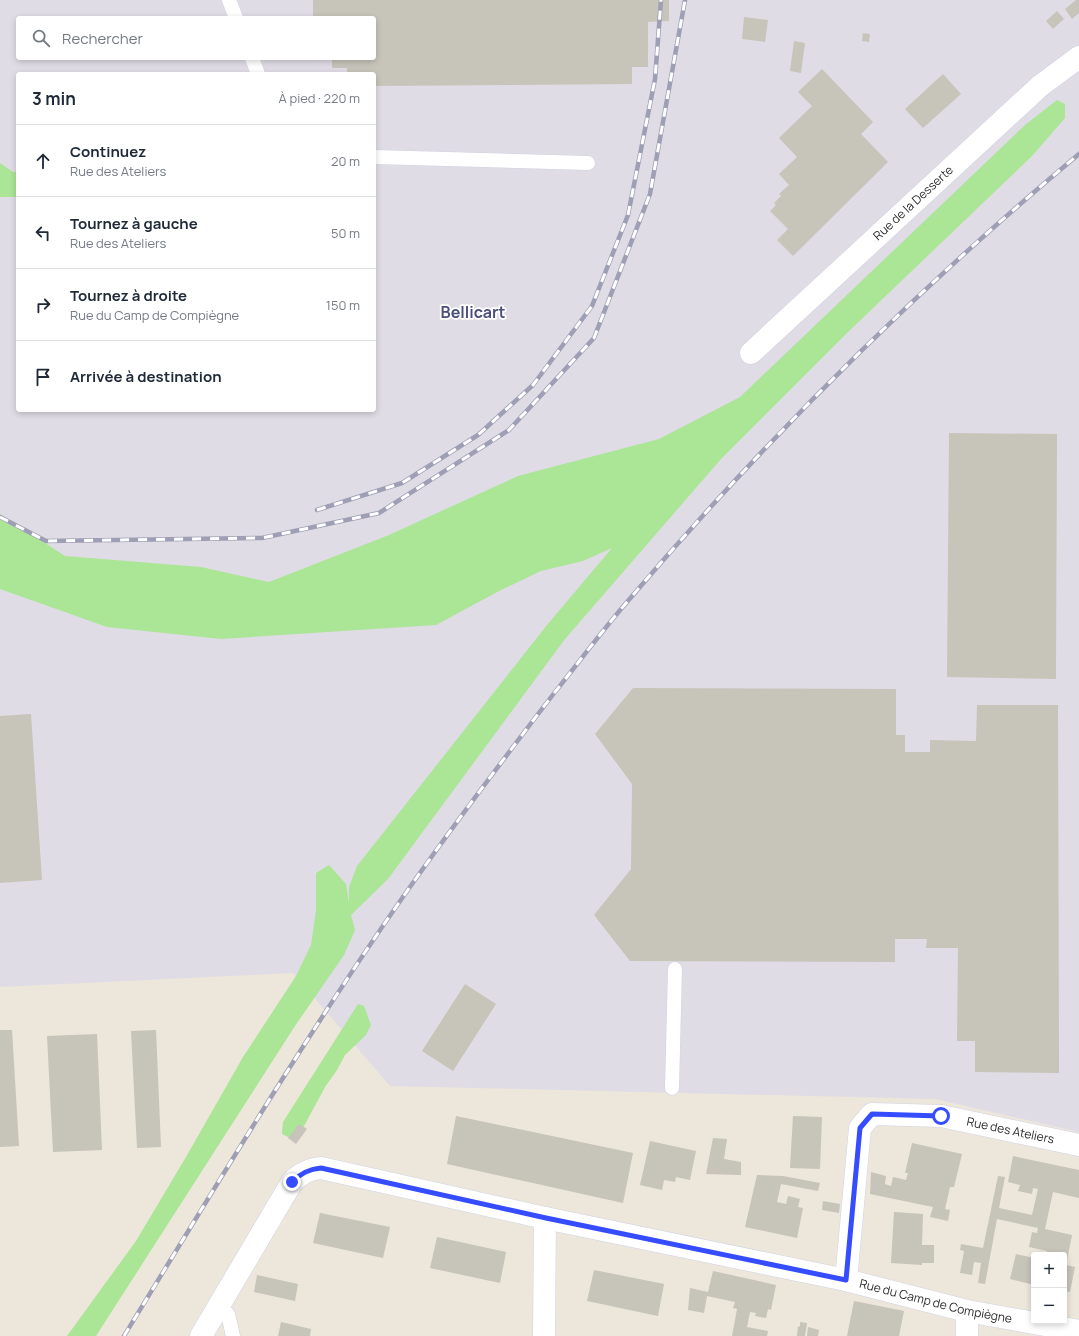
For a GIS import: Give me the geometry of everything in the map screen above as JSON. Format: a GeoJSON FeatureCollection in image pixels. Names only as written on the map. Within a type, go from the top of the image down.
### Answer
{"type":"FeatureCollection","features":[{"type":"Feature","properties":{"kind":"street","name":"Rue de la Desserte"},"geometry":{"type":"LineString","coordinates":[[751,354],[1040,86],[1079,57]]}},
{"type":"Feature","properties":{"kind":"street","name":"Rue des Ateliers"},"geometry":{"type":"LineString","coordinates":[[846,1280],[860,1128],[872,1114],[941,1116],[1079,1145]]}},
{"type":"Feature","properties":{"kind":"street","name":"Rue du Camp de Compiègne"},"geometry":{"type":"LineString","coordinates":[[201,1336],[292,1182],[298,1176],[310,1169],[321,1168],[546,1218],[846,1280],[967,1311],[1079,1331]]}},
{"type":"Feature","properties":{"kind":"street"},"geometry":{"type":"LineString","coordinates":[[544,1336],[546,1218]]}},
{"type":"Feature","properties":{"kind":"street"},"geometry":{"type":"LineString","coordinates":[[967,1311],[967,1336]]}},
{"type":"Feature","properties":{"kind":"lane"},"geometry":{"type":"LineString","coordinates":[[229,0],[235,16]]}},
{"type":"Feature","properties":{"kind":"lane"},"geometry":{"type":"LineString","coordinates":[[253,60],[257,72]]}},
{"type":"Feature","properties":{"kind":"lane"},"geometry":{"type":"LineString","coordinates":[[376,157],[588,163]]}},
{"type":"Feature","properties":{"kind":"lane"},"geometry":{"type":"LineString","coordinates":[[672,1088],[675,969]]}},
{"type":"Feature","properties":{"kind":"lane"},"geometry":{"type":"LineString","coordinates":[[218,1308],[228,1314],[232,1336]]}},
{"type":"Feature","properties":{"kind":"shaded area"},"geometry":{"type":"Polygon","coordinates":[[[0,0],[1079,0],[1079,1132],[935,1099],[390,1086],[293,973],[0,987],[0,0]]]}},
{"type":"Feature","properties":{"kind":"green space"},"geometry":{"type":"Polygon","coordinates":[[[1057,100],[1065,104],[1065,118],[1032,156],[847,333],[721,459],[565,639],[388,879],[351,915],[355,930],[344,955],[295,1026],[96,1336],[67,1336],[136,1241],[243,1057],[296,976],[311,945],[316,910],[316,873],[329,865],[346,884],[349,903],[349,887],[357,866],[547,625],[612,548],[583,561],[541,571],[501,590],[436,625],[221,639],[107,627],[0,589],[0,514],[65,556],[201,567],[269,582],[389,535],[518,476],[659,439],[740,397],[1025,125],[1057,100]]]}},
{"type":"Feature","properties":{"kind":"green space"},"geometry":{"type":"Polygon","coordinates":[[[0,163],[13,172],[16,172],[16,197],[0,197],[0,163]]]}},
{"type":"Feature","properties":{"kind":"green space"},"geometry":{"type":"Polygon","coordinates":[[[358,1004],[364,1006],[371,1025],[366,1035],[345,1055],[325,1087],[304,1126],[290,1138],[282,1134],[283,1122],[358,1004]]]}},
{"type":"Feature","properties":{"kind":"building"},"geometry":{"type":"Polygon","coordinates":[[[313,0],[669,0],[669,21],[648,22],[648,67],[632,67],[632,84],[376,86],[376,72],[347,72],[347,68],[332,68],[332,60],[376,60],[376,16],[313,16],[313,0]]]}},
{"type":"Feature","properties":{"kind":"building"},"geometry":{"type":"Polygon","coordinates":[[[1076,0],[1079,0],[1079,13],[1072,19],[1065,9],[1076,0]]]}},
{"type":"Feature","properties":{"kind":"building"},"geometry":{"type":"Polygon","coordinates":[[[1057,11],[1064,19],[1053,29],[1046,21],[1057,11]]]}},
{"type":"Feature","properties":{"kind":"building"},"geometry":{"type":"Polygon","coordinates":[[[744,17],[768,20],[765,42],[742,39],[744,17]]]}},
{"type":"Feature","properties":{"kind":"building"},"geometry":{"type":"Polygon","coordinates":[[[863,33],[870,34],[869,42],[862,41],[863,33]]]}},
{"type":"Feature","properties":{"kind":"building"},"geometry":{"type":"Polygon","coordinates":[[[794,41],[805,43],[801,73],[790,71],[794,41]]]}},
{"type":"Feature","properties":{"kind":"building"},"geometry":{"type":"Polygon","coordinates":[[[822,69],[873,122],[861,134],[888,162],[793,256],[777,240],[788,229],[770,211],[776,205],[774,203],[781,196],[779,194],[789,185],[779,174],[797,157],[779,138],[812,106],[798,92],[822,69]]]}},
{"type":"Feature","properties":{"kind":"building"},"geometry":{"type":"Polygon","coordinates":[[[943,74],[961,94],[923,128],[905,109],[943,74]]]}},
{"type":"Feature","properties":{"kind":"building"},"geometry":{"type":"Polygon","coordinates":[[[949,433],[1057,434],[1056,679],[947,677],[949,433]]]}},
{"type":"Feature","properties":{"kind":"building"},"geometry":{"type":"Polygon","coordinates":[[[633,688],[896,689],[896,735],[905,735],[905,752],[930,752],[930,740],[976,741],[977,705],[1058,705],[1059,1073],[975,1072],[975,1041],[957,1041],[958,948],[926,948],[927,939],[895,939],[895,962],[630,961],[594,915],[631,869],[632,784],[595,734],[633,688]]]}},
{"type":"Feature","properties":{"kind":"building"},"geometry":{"type":"Polygon","coordinates":[[[31,714],[42,880],[0,883],[0,716],[31,714]]]}},
{"type":"Feature","properties":{"kind":"building"},"geometry":{"type":"Polygon","coordinates":[[[465,984],[496,1004],[453,1071],[422,1051],[465,984]]]}},
{"type":"Feature","properties":{"kind":"building"},"geometry":{"type":"Polygon","coordinates":[[[0,1030],[12,1030],[19,1146],[0,1147],[0,1030]]]}},
{"type":"Feature","properties":{"kind":"building"},"geometry":{"type":"Polygon","coordinates":[[[156,1030],[161,1147],[137,1148],[131,1031],[156,1030]]]}},
{"type":"Feature","properties":{"kind":"building"},"geometry":{"type":"Polygon","coordinates":[[[97,1034],[102,1150],[53,1152],[47,1036],[97,1034]]]}},
{"type":"Feature","properties":{"kind":"building"},"geometry":{"type":"Polygon","coordinates":[[[456,1116],[633,1153],[623,1203],[447,1164],[456,1116]]]}},
{"type":"Feature","properties":{"kind":"building"},"geometry":{"type":"Polygon","coordinates":[[[793,1116],[822,1117],[820,1169],[790,1168],[793,1116]]]}},
{"type":"Feature","properties":{"kind":"building"},"geometry":{"type":"Polygon","coordinates":[[[299,1124],[307,1129],[296,1144],[288,1138],[299,1124]]]}},
{"type":"Feature","properties":{"kind":"building"},"geometry":{"type":"Polygon","coordinates":[[[713,1138],[727,1139],[724,1159],[741,1162],[741,1175],[706,1174],[713,1138]]]}},
{"type":"Feature","properties":{"kind":"building"},"geometry":{"type":"Polygon","coordinates":[[[650,1141],[696,1151],[690,1180],[676,1177],[675,1182],[664,1180],[662,1190],[640,1185],[650,1141]]]}},
{"type":"Feature","properties":{"kind":"building"},"geometry":{"type":"Polygon","coordinates":[[[912,1143],[962,1154],[954,1187],[950,1187],[945,1209],[950,1210],[948,1221],[930,1217],[933,1207],[870,1194],[871,1172],[886,1176],[885,1184],[891,1186],[893,1177],[906,1180],[908,1173],[905,1173],[912,1143]]]}},
{"type":"Feature","properties":{"kind":"building"},"geometry":{"type":"Polygon","coordinates":[[[1013,1156],[1079,1170],[1079,1198],[1053,1192],[1045,1229],[1072,1235],[1067,1260],[1067,1252],[1047,1252],[1029,1247],[1032,1232],[1037,1233],[1038,1228],[997,1219],[985,1284],[978,1283],[981,1263],[974,1262],[972,1275],[960,1273],[964,1251],[960,1250],[961,1244],[983,1248],[998,1176],[1005,1177],[999,1208],[1032,1215],[1038,1189],[1033,1188],[1032,1194],[1018,1191],[1020,1185],[1008,1182],[1013,1156]]]}},
{"type":"Feature","properties":{"kind":"building"},"geometry":{"type":"Polygon","coordinates":[[[757,1175],[783,1176],[820,1183],[818,1191],[781,1184],[777,1202],[786,1204],[788,1196],[800,1199],[798,1207],[803,1208],[797,1238],[745,1227],[757,1175]]]}},
{"type":"Feature","properties":{"kind":"building"},"geometry":{"type":"Polygon","coordinates":[[[823,1201],[840,1204],[839,1213],[822,1210],[823,1201]]]}},
{"type":"Feature","properties":{"kind":"building"},"geometry":{"type":"Polygon","coordinates":[[[894,1212],[923,1214],[922,1245],[934,1245],[934,1263],[922,1263],[922,1265],[891,1263],[894,1212]]]}},
{"type":"Feature","properties":{"kind":"building"},"geometry":{"type":"Polygon","coordinates":[[[320,1213],[390,1227],[383,1258],[313,1243],[320,1213]]]}},
{"type":"Feature","properties":{"kind":"building"},"geometry":{"type":"Polygon","coordinates":[[[437,1237],[506,1252],[500,1283],[430,1268],[437,1237]]]}},
{"type":"Feature","properties":{"kind":"building"},"geometry":{"type":"Polygon","coordinates":[[[1016,1254],[1031,1257],[1031,1284],[1010,1279],[1016,1254]]]}},
{"type":"Feature","properties":{"kind":"building"},"geometry":{"type":"Polygon","coordinates":[[[1067,1265],[1075,1267],[1070,1292],[1067,1292],[1067,1265]]]}},
{"type":"Feature","properties":{"kind":"building"},"geometry":{"type":"Polygon","coordinates":[[[594,1270],[664,1284],[658,1316],[587,1301],[594,1270]]]}},
{"type":"Feature","properties":{"kind":"building"},"geometry":{"type":"Polygon","coordinates":[[[713,1271],[776,1285],[771,1310],[768,1309],[766,1318],[755,1316],[756,1313],[750,1312],[747,1327],[768,1331],[767,1336],[732,1336],[737,1309],[733,1308],[735,1302],[707,1296],[704,1313],[688,1310],[690,1288],[708,1292],[713,1271]]]}},
{"type":"Feature","properties":{"kind":"building"},"geometry":{"type":"Polygon","coordinates":[[[257,1275],[298,1284],[295,1301],[254,1292],[257,1275]]]}},
{"type":"Feature","properties":{"kind":"building"},"geometry":{"type":"Polygon","coordinates":[[[854,1301],[904,1311],[899,1336],[847,1336],[854,1301]]]}},
{"type":"Feature","properties":{"kind":"building"},"geometry":{"type":"Polygon","coordinates":[[[281,1322],[311,1329],[310,1336],[278,1336],[281,1322]]]}},
{"type":"Feature","properties":{"kind":"building"},"geometry":{"type":"Polygon","coordinates":[[[800,1322],[807,1323],[805,1336],[797,1336],[800,1322]]]}},
{"type":"Feature","properties":{"kind":"building"},"geometry":{"type":"Polygon","coordinates":[[[808,1327],[819,1330],[818,1336],[807,1336],[808,1327]]]}},
{"type":"Feature","properties":{"kind":"railway"},"geometry":{"type":"LineString","coordinates":[[317,510],[402,483],[478,435],[533,385],[592,306],[628,215],[655,79],[661,0]]}},
{"type":"Feature","properties":{"kind":"railway"},"geometry":{"type":"LineString","coordinates":[[0,517],[46,541],[262,538],[379,513],[509,430],[594,338],[650,194],[685,0]]}},
{"type":"Feature","properties":{"kind":"railway"},"geometry":{"type":"LineString","coordinates":[[124,1336],[303,1046],[378,933],[485,784],[609,624],[679,542],[733,483],[844,368],[959,259],[1079,154]]}},
{"type":"Feature","properties":{"kind":"district","name":"Bellicart"},"geometry":{"type":"Point","coordinates":[473,312]}},
{"type":"Feature","properties":{"kind":"route"},"geometry":{"type":"LineString","coordinates":[[292,1182],[298,1176],[310,1169],[321,1168],[546,1218],[846,1280],[860,1128],[872,1114],[941,1116]]}}]}
